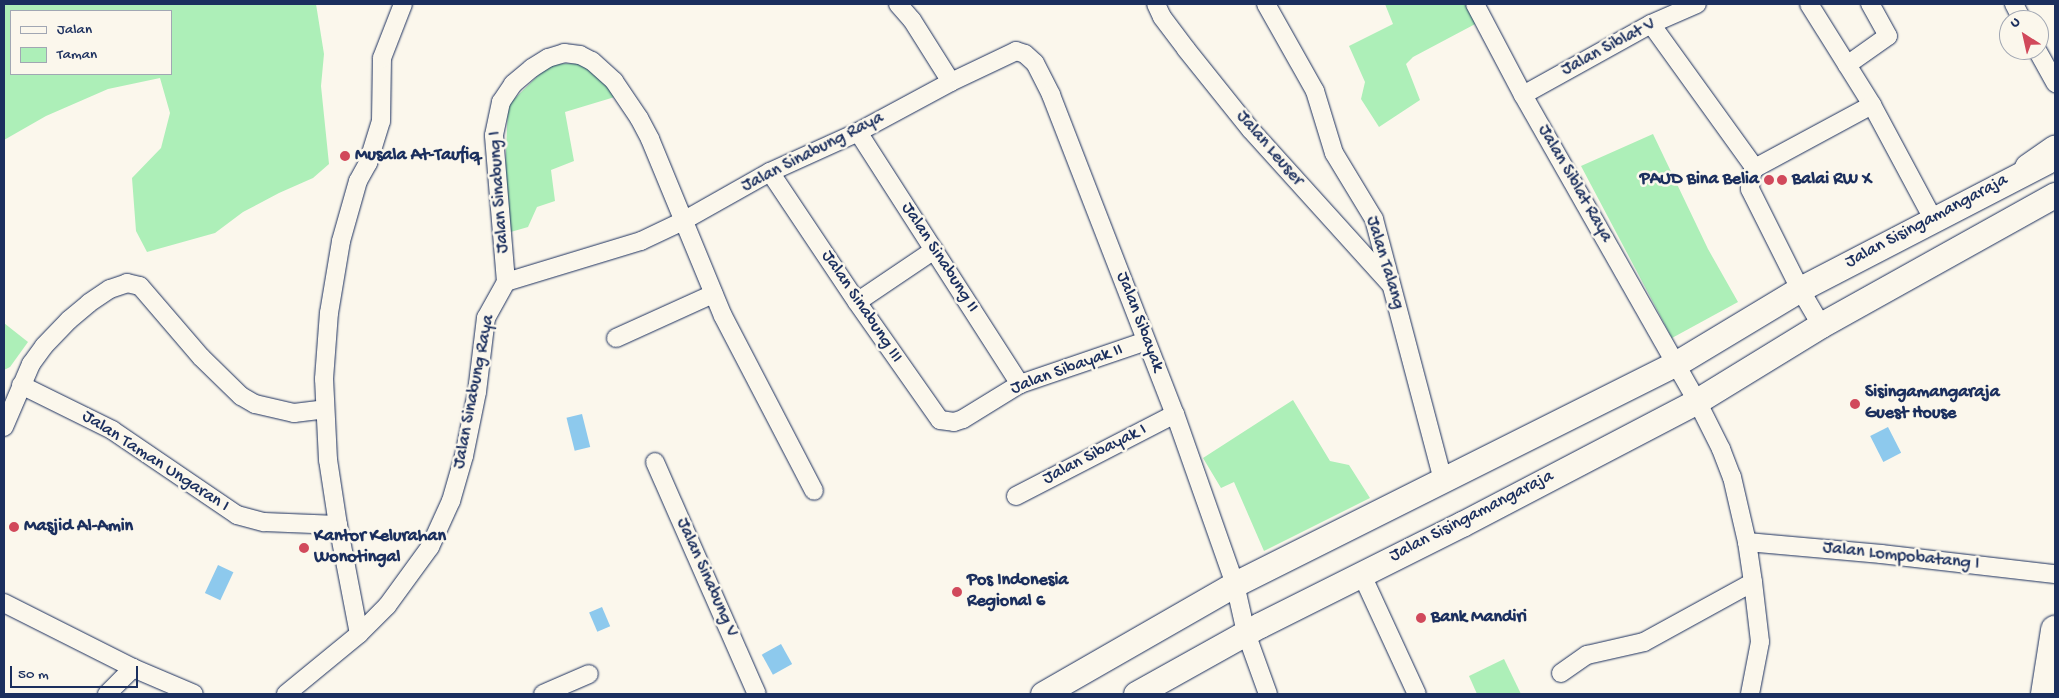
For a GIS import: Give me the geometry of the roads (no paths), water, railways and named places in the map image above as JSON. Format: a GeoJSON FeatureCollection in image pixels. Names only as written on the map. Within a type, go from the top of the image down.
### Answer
{"type":"FeatureCollection","features":[{"type":"Feature","properties":{"kind":"highway"},"geometry":{"type":"LineString","coordinates":[[2030,168],[2055,150]]}},
{"type":"Feature","properties":{"kind":"highway"},"geometry":{"type":"LineString","coordinates":[[2045,694],[2055,630]]}},
{"type":"Feature","properties":{"kind":"main road","name":"Jalan Sisingamangaraja"},"geometry":{"type":"LineString","coordinates":[[1043,694],[1235,584],[1677,363],[1800,289],[2030,168],[2055,158]]}},
{"type":"Feature","properties":{"kind":"main road"},"geometry":{"type":"LineString","coordinates":[[1981,194],[1993,206],[2000,226]]}},
{"type":"Feature","properties":{"kind":"main road","name":"Jalan Sisingamangaraja"},"geometry":{"type":"LineString","coordinates":[[1136,694],[1246,633],[1361,573],[1462,524],[1697,400],[1821,325],[2055,196]]}},
{"type":"Feature","properties":{"kind":"street"},"geometry":{"type":"LineString","coordinates":[[359,634],[338,525],[328,460],[325,409],[329,314],[346,223],[358,180],[368,163],[382,121],[382,58],[403,4]]}},
{"type":"Feature","properties":{"kind":"street"},"geometry":{"type":"LineString","coordinates":[[898,4],[912,20],[951,82]]}},
{"type":"Feature","properties":{"kind":"street","name":"Jalan Leuser"},"geometry":{"type":"LineString","coordinates":[[1156,4],[1180,41],[1251,130],[1393,287]]}},
{"type":"Feature","properties":{"kind":"street","name":"Jalan Talang"},"geometry":{"type":"LineString","coordinates":[[1266,4],[1315,91],[1334,153],[1374,220],[1443,481]]}},
{"type":"Feature","properties":{"kind":"street","name":"Jalan Siblat Raya"},"geometry":{"type":"LineString","coordinates":[[1476,4],[1523,95],[1677,363]]}},
{"type":"Feature","properties":{"kind":"street","name":"Jalan Siblat V"},"geometry":{"type":"LineString","coordinates":[[1523,95],[1651,24],[1697,4]]}},
{"type":"Feature","properties":{"kind":"street"},"geometry":{"type":"LineString","coordinates":[[1808,4],[1872,105],[1933,220]]}},
{"type":"Feature","properties":{"kind":"street"},"geometry":{"type":"LineString","coordinates":[[1847,65],[1887,38],[1887,31],[1870,4]]}},
{"type":"Feature","properties":{"kind":"street"},"geometry":{"type":"LineString","coordinates":[[1651,24],[1755,168]]}},
{"type":"Feature","properties":{"kind":"street","name":"Jalan Sinabung Raya"},"geometry":{"type":"LineString","coordinates":[[286,694],[359,634],[387,606],[430,547],[451,501],[464,456],[477,392],[486,318],[506,282],[641,241],[683,221],[770,172],[858,132],[951,82],[1016,51],[1025,54],[1035,63]]}},
{"type":"Feature","properties":{"kind":"street","name":"Jalan Sinabung I"},"geometry":{"type":"LineString","coordinates":[[506,282],[494,135],[496,118],[501,102],[513,84],[532,68],[548,58],[564,54],[580,55],[592,61],[614,81],[630,102],[650,139],[713,294],[752,375],[814,491]]}},
{"type":"Feature","properties":{"kind":"street"},"geometry":{"type":"LineString","coordinates":[[2042,60],[2055,83]]}},
{"type":"Feature","properties":{"kind":"street","name":"Jalan Sibayak"},"geometry":{"type":"LineString","coordinates":[[1035,63],[1051,96],[1175,414],[1235,584]]}},
{"type":"Feature","properties":{"kind":"street"},"geometry":{"type":"LineString","coordinates":[[1821,325],[1800,289],[1750,189],[1751,175],[1755,168],[1872,105]]}},
{"type":"Feature","properties":{"kind":"street","name":"Jalan Sinabung II"},"geometry":{"type":"LineString","coordinates":[[858,132],[1020,384]]}},
{"type":"Feature","properties":{"kind":"street","name":"Jalan Sinabung III"},"geometry":{"type":"LineString","coordinates":[[770,172],[935,416],[946,422],[963,419]]}},
{"type":"Feature","properties":{"kind":"street"},"geometry":{"type":"LineString","coordinates":[[857,302],[934,250]]}},
{"type":"Feature","properties":{"kind":"street"},"geometry":{"type":"LineString","coordinates":[[4,427],[31,364],[44,346],[69,320],[110,289],[134,283],[140,286],[201,357],[240,396],[255,404],[294,413],[325,409]]}},
{"type":"Feature","properties":{"kind":"street"},"geometry":{"type":"LineString","coordinates":[[616,338],[713,294]]}},
{"type":"Feature","properties":{"kind":"street","name":"Jalan Sibayak II"},"geometry":{"type":"LineString","coordinates":[[963,419],[1020,384],[1146,341]]}},
{"type":"Feature","properties":{"kind":"street"},"geometry":{"type":"LineString","coordinates":[[1677,363],[1697,400],[1732,478],[1747,542],[1760,642],[1750,694]]}},
{"type":"Feature","properties":{"kind":"street","name":"Jalan Taman Ungaran I"},"geometry":{"type":"LineString","coordinates":[[21,386],[112,430],[237,515],[264,522],[338,525]]}},
{"type":"Feature","properties":{"kind":"street","name":"Jalan Sibayak I"},"geometry":{"type":"LineString","coordinates":[[1016,496],[1175,414]]}},
{"type":"Feature","properties":{"kind":"street","name":"Jalan Sinabung V"},"geometry":{"type":"LineString","coordinates":[[655,462],[757,694]]}},
{"type":"Feature","properties":{"kind":"street","name":"Jalan Lompobatang I"},"geometry":{"type":"LineString","coordinates":[[1747,542],[1880,554],[2055,574]]}},
{"type":"Feature","properties":{"kind":"street"},"geometry":{"type":"LineString","coordinates":[[1361,573],[1417,694]]}},
{"type":"Feature","properties":{"kind":"street"},"geometry":{"type":"LineString","coordinates":[[1561,673],[1587,655],[1600,651],[1630,647],[1651,639],[1753,582]]}},
{"type":"Feature","properties":{"kind":"street"},"geometry":{"type":"LineString","coordinates":[[1235,584],[1246,633],[1268,694]]}},
{"type":"Feature","properties":{"kind":"street"},"geometry":{"type":"LineString","coordinates":[[4,602],[133,668],[194,694]]}},
{"type":"Feature","properties":{"kind":"street"},"geometry":{"type":"LineString","coordinates":[[107,694],[133,668]]}},
{"type":"Feature","properties":{"kind":"street"},"geometry":{"type":"LineString","coordinates":[[543,694],[589,674]]}},
{"type":"Feature","properties":{"kind":"water"},"geometry":{"type":"Polygon","coordinates":[[[582,414],[590,447],[575,451],[566,418],[582,414]]]}},
{"type":"Feature","properties":{"kind":"water"},"geometry":{"type":"Polygon","coordinates":[[[1888,427],[1901,453],[1883,462],[1870,436],[1888,427]]]}},
{"type":"Feature","properties":{"kind":"water"},"geometry":{"type":"Polygon","coordinates":[[[218,565],[233,572],[220,600],[205,593],[218,565]]]}},
{"type":"Feature","properties":{"kind":"water"},"geometry":{"type":"Polygon","coordinates":[[[602,607],[610,626],[597,632],[589,612],[602,607]]]}},
{"type":"Feature","properties":{"kind":"water"},"geometry":{"type":"Polygon","coordinates":[[[781,644],[792,664],[773,675],[762,655],[781,644]]]}},
{"type":"Feature","properties":{"kind":"place","name":"Musala At-Taufiq"},"geometry":{"type":"Point","coordinates":[345,156]}},
{"type":"Feature","properties":{"kind":"place","name":"PAUD Bina Belia"},"geometry":{"type":"Point","coordinates":[1769,180]}},
{"type":"Feature","properties":{"kind":"place","name":"Balai RW X"},"geometry":{"type":"Point","coordinates":[1782,180]}},
{"type":"Feature","properties":{"kind":"place","name":"Sisingamangaraja Guest House"},"geometry":{"type":"Point","coordinates":[1855,404]}},
{"type":"Feature","properties":{"kind":"place","name":"Masjid Al-Amin"},"geometry":{"type":"Point","coordinates":[14,527]}},
{"type":"Feature","properties":{"kind":"place","name":"Kantor Kelurahan Wonotingal"},"geometry":{"type":"Point","coordinates":[304,548]}},
{"type":"Feature","properties":{"kind":"place","name":"Pos Indonesia Regional 6"},"geometry":{"type":"Point","coordinates":[957,592]}},
{"type":"Feature","properties":{"kind":"place","name":"Bank Mandiri"},"geometry":{"type":"Point","coordinates":[1421,618]}}]}
